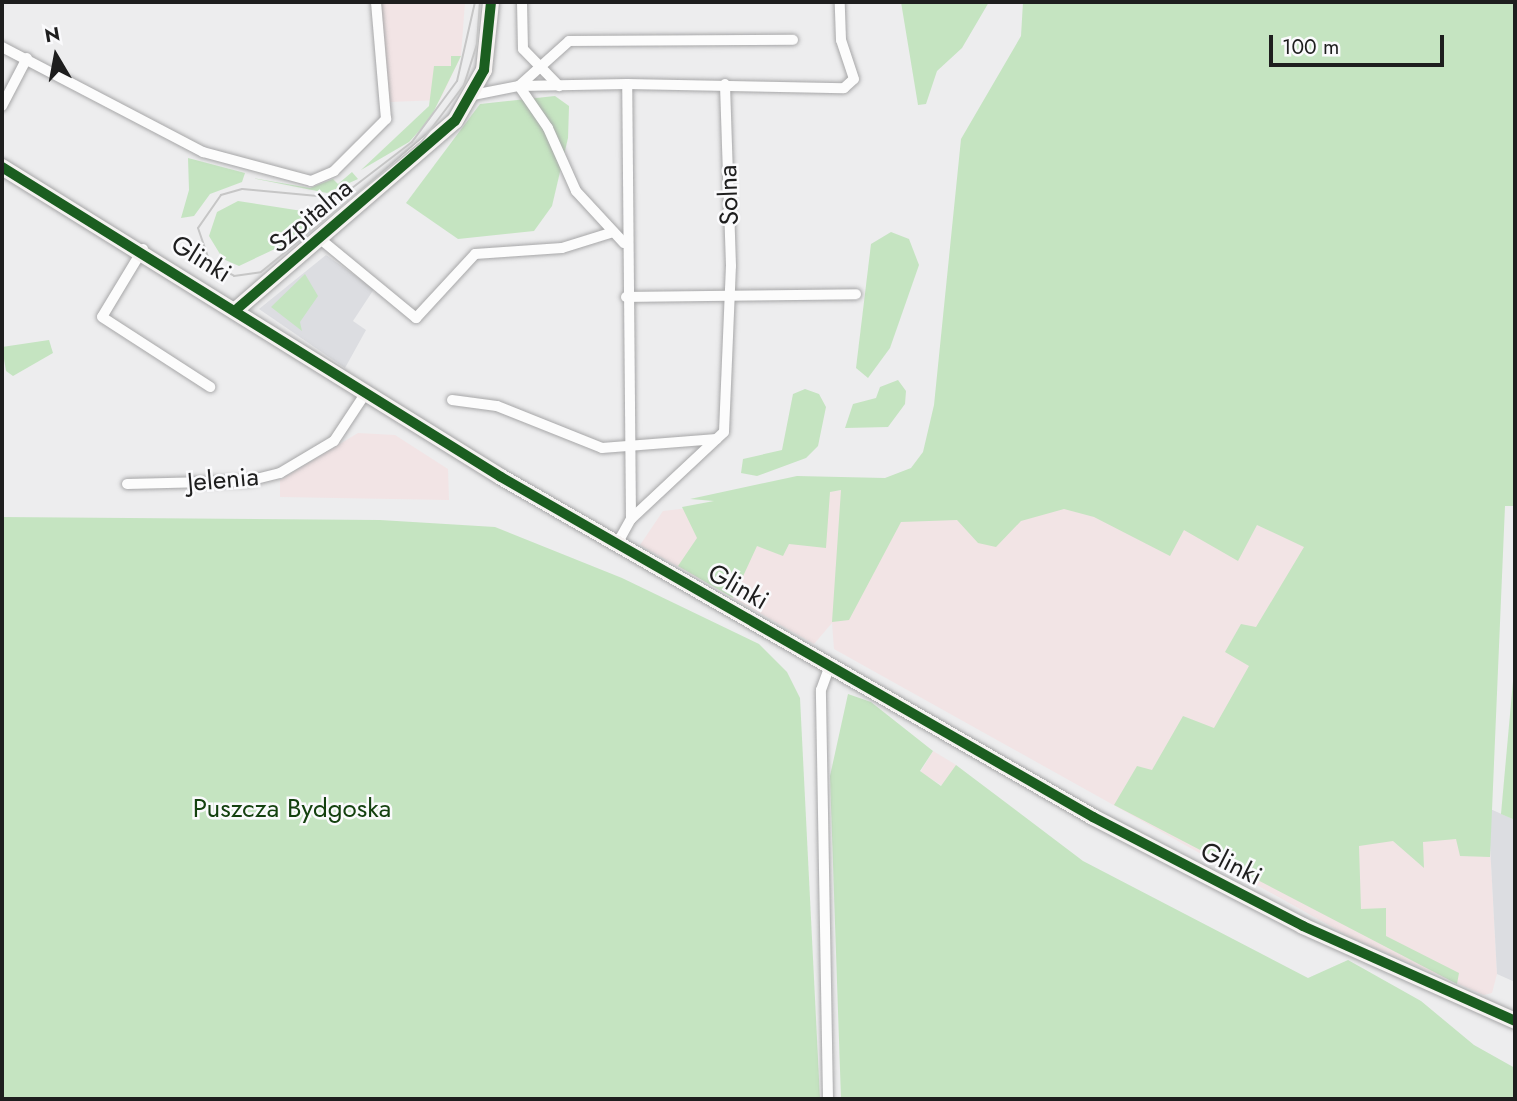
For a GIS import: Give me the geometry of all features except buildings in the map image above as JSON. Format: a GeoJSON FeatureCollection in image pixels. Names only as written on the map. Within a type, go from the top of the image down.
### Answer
{"type":"FeatureCollection","features":[{"type":"Feature","properties":{"kind":"street"},"geometry":{"type":"LineString","coordinates":[[2,47],[202,152],[311,181],[334,171],[386,119],[376,2]]}},
{"type":"Feature","properties":{"kind":"street"},"geometry":{"type":"LineString","coordinates":[[473,95],[487,58],[491,2]]}},
{"type":"Feature","properties":{"kind":"street"},"geometry":{"type":"LineString","coordinates":[[522,2],[523,49],[537,67],[559,86]]}},
{"type":"Feature","properties":{"kind":"street"},"geometry":{"type":"LineString","coordinates":[[473,95],[519,86],[852,85],[840,2]]}},
{"type":"Feature","properties":{"kind":"street"},"geometry":{"type":"LineString","coordinates":[[519,86],[569,41],[793,40]]}},
{"type":"Feature","properties":{"kind":"street"},"geometry":{"type":"LineString","coordinates":[[2,106],[27,58]]}},
{"type":"Feature","properties":{"kind":"street"},"geometry":{"type":"LineString","coordinates":[[627,84],[624,243],[626,448],[631,519]]}},
{"type":"Feature","properties":{"kind":"street","name":"Solna"},"geometry":{"type":"LineString","coordinates":[[717,439],[726,407],[730,296],[725,84]]}},
{"type":"Feature","properties":{"kind":"street"},"geometry":{"type":"LineString","coordinates":[[519,86],[548,128],[576,191],[624,243]]}},
{"type":"Feature","properties":{"kind":"street","name":"Szpitalna"},"geometry":{"type":"LineString","coordinates":[[238,308],[415,160],[473,95]]}},
{"type":"Feature","properties":{"kind":"street","name":"Glinki"},"geometry":{"type":"LineString","coordinates":[[2,167],[143,249],[367,391],[617,544],[1179,862],[1515,1021]]}},
{"type":"Feature","properties":{"kind":"street"},"geometry":{"type":"LineString","coordinates":[[319,238],[416,318],[475,254],[562,248],[612,232]]}},
{"type":"Feature","properties":{"kind":"street"},"geometry":{"type":"LineString","coordinates":[[143,249],[103,317],[210,387]]}},
{"type":"Feature","properties":{"kind":"street"},"geometry":{"type":"LineString","coordinates":[[626,297],[856,294]]}},
{"type":"Feature","properties":{"kind":"street","name":"Jelenia"},"geometry":{"type":"LineString","coordinates":[[127,484],[248,481],[280,473],[334,441],[367,391]]}},
{"type":"Feature","properties":{"kind":"street"},"geometry":{"type":"LineString","coordinates":[[452,400],[497,406],[583,444],[626,448],[717,439]]}},
{"type":"Feature","properties":{"kind":"street"},"geometry":{"type":"LineString","coordinates":[[617,544],[631,519],[717,439]]}},
{"type":"Feature","properties":{"kind":"street"},"geometry":{"type":"LineString","coordinates":[[828,1099],[821,690],[830,665]]}},
{"type":"Feature","properties":{"kind":"shaded area"},"geometry":{"type":"Polygon","coordinates":[[[376,2],[465,2],[461,56],[440,100],[389,102],[376,2]]]}},
{"type":"Feature","properties":{"kind":"shaded area"},"geometry":{"type":"Polygon","coordinates":[[[326,255],[374,289],[353,321],[366,330],[345,368],[259,309],[326,255]]]}},
{"type":"Feature","properties":{"kind":"shaded area"},"geometry":{"type":"Polygon","coordinates":[[[358,433],[395,435],[448,469],[449,500],[280,497],[280,480],[358,433]]]}},
{"type":"Feature","properties":{"kind":"shaded area"},"geometry":{"type":"Polygon","coordinates":[[[842,490],[1505,500],[1488,808],[1497,974],[1492,993],[1484,995],[1350,937],[834,649],[832,623],[814,644],[640,545],[663,511],[842,490]]]}},
{"type":"Feature","properties":{"kind":"shaded area"},"geometry":{"type":"Polygon","coordinates":[[[933,751],[956,765],[943,786],[920,772],[933,751]]]}},
{"type":"Feature","properties":{"kind":"shaded area"},"geometry":{"type":"Polygon","coordinates":[[[1488,808],[1515,820],[1515,982],[1497,974],[1488,808]]]}},
{"type":"Feature","properties":{"kind":"green space"},"geometry":{"type":"Polygon","coordinates":[[[901,2],[989,2],[962,48],[937,71],[926,104],[918,105],[901,2]]]}},
{"type":"Feature","properties":{"kind":"green space"},"geometry":{"type":"Polygon","coordinates":[[[1023,2],[1515,2],[1515,506],[1505,506],[1490,857],[1460,856],[1456,839],[1423,842],[1424,868],[1393,841],[1359,846],[1361,909],[1386,908],[1386,936],[1459,973],[1457,984],[1114,805],[1137,766],[1152,770],[1183,716],[1214,728],[1249,666],[1225,652],[1241,624],[1256,627],[1304,547],[1257,525],[1238,561],[1184,530],[1170,556],[1094,517],[1064,509],[1021,521],[996,547],[978,543],[957,520],[901,522],[849,620],[832,622],[841,490],[830,492],[826,548],[789,544],[783,556],[757,546],[733,598],[678,566],[697,538],[682,507],[714,501],[690,499],[797,476],[885,478],[911,468],[923,452],[934,405],[961,139],[1021,36],[1023,2]]]}},
{"type":"Feature","properties":{"kind":"green space"},"geometry":{"type":"Polygon","coordinates":[[[451,56],[461,56],[430,119],[409,142],[361,170],[429,106],[434,66],[451,66],[451,56]]]}},
{"type":"Feature","properties":{"kind":"green space"},"geometry":{"type":"Polygon","coordinates":[[[555,96],[569,106],[568,138],[552,206],[534,231],[458,239],[406,203],[480,104],[555,96]]]}},
{"type":"Feature","properties":{"kind":"green space"},"geometry":{"type":"Polygon","coordinates":[[[188,158],[245,173],[242,182],[210,194],[194,216],[181,218],[189,190],[188,158]]]}},
{"type":"Feature","properties":{"kind":"green space"},"geometry":{"type":"Polygon","coordinates":[[[352,172],[358,179],[327,193],[252,178],[310,188],[333,179],[338,184],[352,172]]]}},
{"type":"Feature","properties":{"kind":"green space"},"geometry":{"type":"Polygon","coordinates":[[[238,201],[315,213],[332,211],[300,237],[239,266],[223,259],[209,236],[217,212],[238,201]]]}},
{"type":"Feature","properties":{"kind":"green space"},"geometry":{"type":"Polygon","coordinates":[[[891,232],[909,239],[919,265],[890,348],[868,378],[856,368],[871,244],[891,232]]]}},
{"type":"Feature","properties":{"kind":"green space"},"geometry":{"type":"Polygon","coordinates":[[[305,274],[318,296],[300,322],[302,331],[271,307],[305,274]]]}},
{"type":"Feature","properties":{"kind":"green space"},"geometry":{"type":"Polygon","coordinates":[[[49,340],[53,353],[13,376],[6,371],[2,347],[49,340]]]}},
{"type":"Feature","properties":{"kind":"green space"},"geometry":{"type":"Polygon","coordinates":[[[898,380],[906,391],[905,404],[888,427],[845,428],[853,404],[876,398],[880,387],[898,380]]]}},
{"type":"Feature","properties":{"kind":"green space"},"geometry":{"type":"Polygon","coordinates":[[[805,389],[819,394],[826,407],[818,446],[806,458],[757,476],[741,473],[743,459],[782,450],[793,394],[805,389]]]}},
{"type":"Feature","properties":{"kind":"green space","name":"Puszcza Bydgoska"},"geometry":{"type":"Polygon","coordinates":[[[2,517],[380,520],[495,527],[622,578],[759,644],[787,672],[800,698],[820,1099],[2,1099],[2,517]]]}},
{"type":"Feature","properties":{"kind":"green space"},"geometry":{"type":"Polygon","coordinates":[[[1515,659],[1515,820],[1501,814],[1515,659]]]}},
{"type":"Feature","properties":{"kind":"green space"},"geometry":{"type":"Polygon","coordinates":[[[848,694],[871,702],[933,751],[920,771],[941,786],[956,765],[1083,861],[1308,978],[1348,960],[1421,1001],[1474,1045],[1515,1068],[1515,1099],[841,1099],[830,776],[848,694]]]}},
{"type":"Feature","properties":{"kind":"tram line"},"geometry":{"type":"LineString","coordinates":[[475,2],[457,81],[412,142],[339,198],[242,189],[221,195],[198,228],[210,263],[234,276],[261,272],[422,141],[464,85],[477,44],[480,2]]}},
{"type":"Feature","properties":{"kind":"cycle path"},"geometry":{"type":"LineString","coordinates":[[238,308],[455,121],[484,70],[491,2]]}},
{"type":"Feature","properties":{"kind":"cycle path"},"geometry":{"type":"LineString","coordinates":[[2,167],[501,477],[1093,817],[1303,926],[1515,1021]]}}]}
